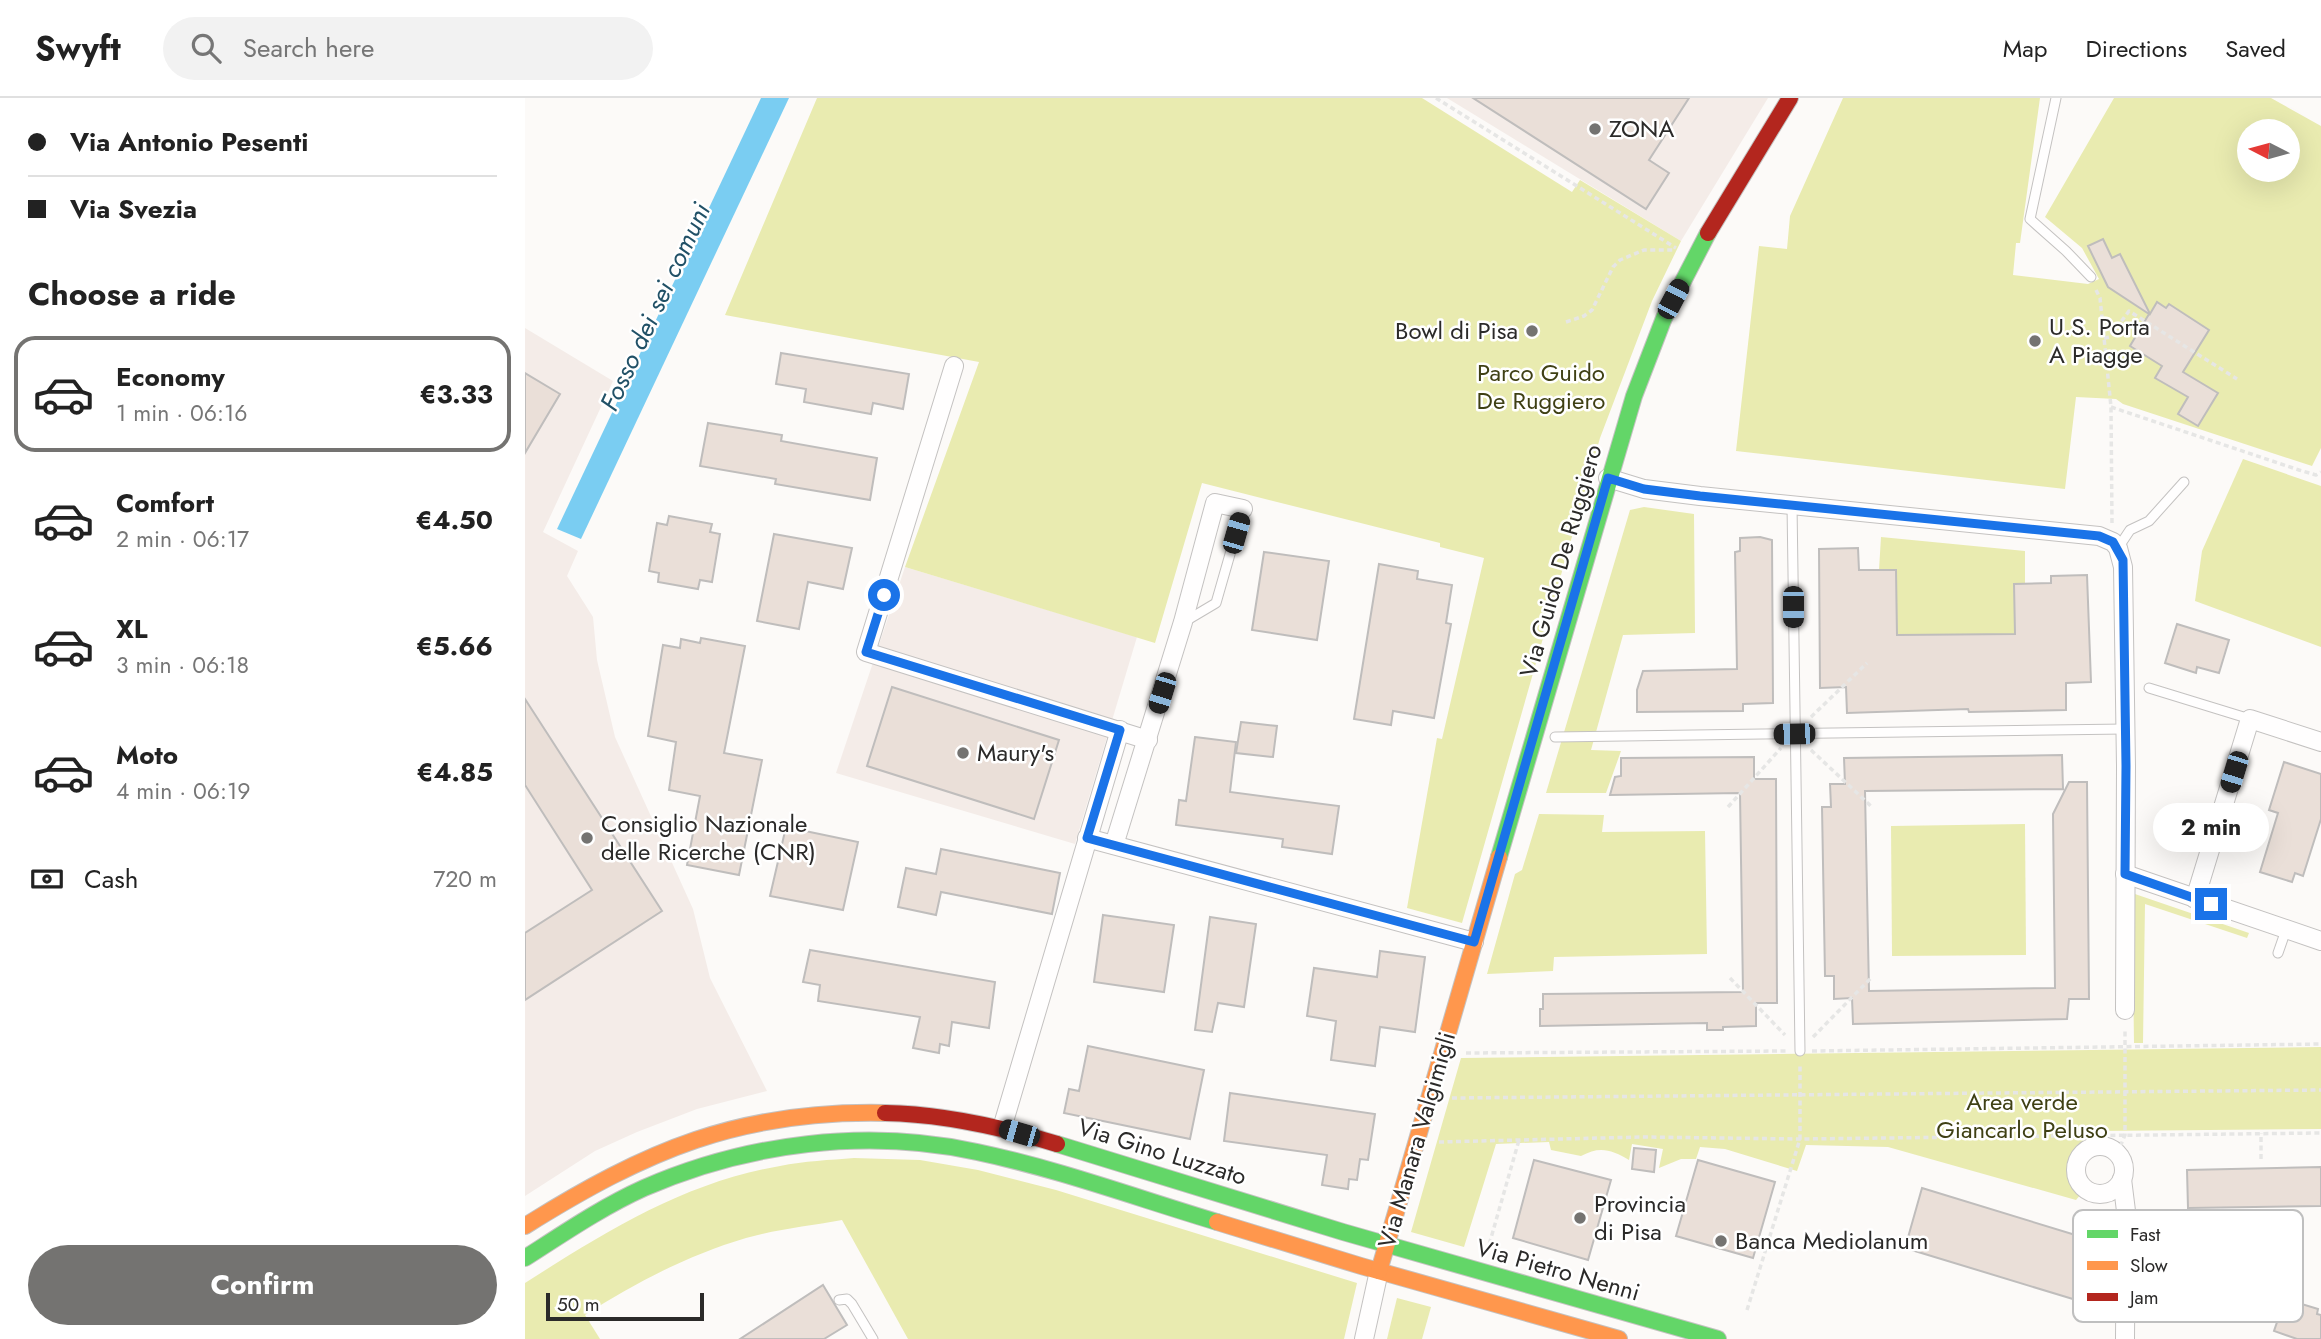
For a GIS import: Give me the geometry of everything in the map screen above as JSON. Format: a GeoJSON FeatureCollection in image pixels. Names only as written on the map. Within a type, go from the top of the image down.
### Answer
{"type":"FeatureCollection","features":[{"type":"Feature","properties":{"kind":"main road","name":"Via Guido De Ruggiero"},"geometry":{"type":"LineString","coordinates":[[1474,942],[1635,391],[1673,299],[1790,98]]}},
{"type":"Feature","properties":{"kind":"main road","name":"Via Manara Valgimigli"},"geometry":{"type":"LineString","coordinates":[[1379,1271],[1474,942]]}},
{"type":"Feature","properties":{"kind":"main road","name":"Via Gino Luzzato"},"geometry":{"type":"LineString","coordinates":[[525,1226],[589,1186],[629,1165],[701,1138],[749,1125],[821,1114],[882,1113],[935,1116],[1002,1128],[1386,1245]]}},
{"type":"Feature","properties":{"kind":"main road","name":"Via Gino Luzzato"},"geometry":{"type":"LineString","coordinates":[[525,1258],[609,1206],[655,1183],[700,1166],[765,1150],[862,1139],[926,1143],[1002,1157],[1379,1271]]}},
{"type":"Feature","properties":{"kind":"main road","name":"Via Pietro Nenni"},"geometry":{"type":"LineString","coordinates":[[1386,1245],[1718,1339]]}},
{"type":"Feature","properties":{"kind":"main road","name":"Via Pietro Nenni"},"geometry":{"type":"LineString","coordinates":[[1379,1271],[1619,1339]]}},
{"type":"Feature","properties":{"kind":"street"},"geometry":{"type":"LineString","coordinates":[[954,366],[866,652],[1148,740]]}},
{"type":"Feature","properties":{"kind":"street"},"geometry":{"type":"LineString","coordinates":[[1608,478],[1644,489],[2099,536],[2116,545],[2123,567],[2125,1018]]}},
{"type":"Feature","properties":{"kind":"street"},"geometry":{"type":"LineString","coordinates":[[1114,845],[1148,740],[1215,503],[1243,509]]}},
{"type":"Feature","properties":{"kind":"street"},"geometry":{"type":"LineString","coordinates":[[2195,899],[2250,719],[2321,742]]}},
{"type":"Feature","properties":{"kind":"street"},"geometry":{"type":"LineString","coordinates":[[1002,1128],[1120,730]]}},
{"type":"Feature","properties":{"kind":"street"},"geometry":{"type":"LineString","coordinates":[[1087,838],[1474,942]]}},
{"type":"Feature","properties":{"kind":"street"},"geometry":{"type":"LineString","coordinates":[[2125,874],[2321,941]]}},
{"type":"Feature","properties":{"kind":"street"},"geometry":{"type":"LineString","coordinates":[[2122,1179],[2113,1190],[2106,1194],[2096,1194],[2082,1187],[2076,1173],[2078,1160],[2088,1149],[2104,1147],[2117,1154],[2123,1165],[2126,1210]]}},
{"type":"Feature","properties":{"kind":"street","name":"Via Manara Valgimigli"},"geometry":{"type":"LineString","coordinates":[[1364,1339],[1379,1271]]}},
{"type":"Feature","properties":{"kind":"lane"},"geometry":{"type":"LineString","coordinates":[[2056,98],[2029,219],[2091,277]]}},
{"type":"Feature","properties":{"kind":"lane"},"geometry":{"type":"LineString","coordinates":[[2116,545],[2130,530],[2150,521],[2184,482]]}},
{"type":"Feature","properties":{"kind":"lane"},"geometry":{"type":"LineString","coordinates":[[1792,505],[1800,1051]]}},
{"type":"Feature","properties":{"kind":"lane"},"geometry":{"type":"LineString","coordinates":[[1182,622],[1216,603],[1243,509]]}},
{"type":"Feature","properties":{"kind":"lane"},"geometry":{"type":"LineString","coordinates":[[2149,688],[2250,719]]}},
{"type":"Feature","properties":{"kind":"lane"},"geometry":{"type":"LineString","coordinates":[[1555,737],[2125,729]]}},
{"type":"Feature","properties":{"kind":"lane"},"geometry":{"type":"LineString","coordinates":[[2278,953],[2286,930]]}},
{"type":"Feature","properties":{"kind":"lane"},"geometry":{"type":"LineString","coordinates":[[839,1300],[847,1299],[852,1304],[873,1339]]}},
{"type":"Feature","properties":{"kind":"path"},"geometry":{"type":"LineString","coordinates":[[1437,98],[1681,251],[1644,250],[1620,260],[1613,267],[1592,310],[1566,322]]}},
{"type":"Feature","properties":{"kind":"path"},"geometry":{"type":"LineString","coordinates":[[2091,277],[2100,298],[2111,407],[2116,545]]}},
{"type":"Feature","properties":{"kind":"path"},"geometry":{"type":"LineString","coordinates":[[2104,338],[2110,337],[2129,311],[2237,379]]}},
{"type":"Feature","properties":{"kind":"path"},"geometry":{"type":"LineString","coordinates":[[2111,407],[2299,470],[2316,475],[2321,472]]}},
{"type":"Feature","properties":{"kind":"path"},"geometry":{"type":"LineString","coordinates":[[1728,807],[1794,734],[1867,663]]}},
{"type":"Feature","properties":{"kind":"path"},"geometry":{"type":"LineString","coordinates":[[1794,734],[1873,808]]}},
{"type":"Feature","properties":{"kind":"path"},"geometry":{"type":"LineString","coordinates":[[1730,978],[1800,1051],[1800,1139],[1747,1310]]}},
{"type":"Feature","properties":{"kind":"path"},"geometry":{"type":"LineString","coordinates":[[1800,1051],[1871,978]]}},
{"type":"Feature","properties":{"kind":"path"},"geometry":{"type":"LineString","coordinates":[[2117,1154],[2125,1135],[2125,1018]]}},
{"type":"Feature","properties":{"kind":"path"},"geometry":{"type":"LineString","coordinates":[[1460,1054],[2321,1044]]}},
{"type":"Feature","properties":{"kind":"path"},"geometry":{"type":"LineString","coordinates":[[1447,1098],[2321,1090]]}},
{"type":"Feature","properties":{"kind":"path"},"geometry":{"type":"LineString","coordinates":[[2261,1133],[2261,1159]]}},
{"type":"Feature","properties":{"kind":"path"},"geometry":{"type":"LineString","coordinates":[[1433,1142],[1642,1137],[1800,1139],[2321,1133]]}},
{"type":"Feature","properties":{"kind":"path"},"geometry":{"type":"LineString","coordinates":[[1485,1258],[1519,1140]]}},
{"type":"Feature","properties":{"kind":"shaded area"},"geometry":{"type":"Polygon","coordinates":[[[1447,98],[1768,98],[1681,241],[1447,98]]]}},
{"type":"Feature","properties":{"kind":"shaded area"},"geometry":{"type":"Polygon","coordinates":[[[525,328],[613,381],[543,532],[578,551],[567,576],[593,617],[597,660],[615,737],[693,909],[710,978],[767,1091],[697,1109],[637,1132],[595,1151],[525,1196],[525,328]]]}},
{"type":"Feature","properties":{"kind":"shaded area"},"geometry":{"type":"Polygon","coordinates":[[[905,567],[1137,637],[1075,844],[836,773],[905,567]]]}},
{"type":"Feature","properties":{"kind":"green space","name":"Parco Guido De Ruggiero"},"geometry":{"type":"Polygon","coordinates":[[[817,98],[1422,98],[1572,192],[1580,180],[1681,241],[1652,301],[1600,438],[1462,923],[1407,908],[1437,738],[1442,739],[1484,558],[1440,547],[1440,543],[1202,483],[1155,643],[905,567],[979,362],[725,315],[817,98]]]}},
{"type":"Feature","properties":{"kind":"green space","name":"U.S. Porta A Piagge"},"geometry":{"type":"Polygon","coordinates":[[[1843,98],[2040,98],[2013,275],[2088,284],[2099,279],[2082,248],[2045,217],[2114,98],[2271,98],[2321,126],[2321,448],[2312,466],[2123,404],[2116,399],[2076,397],[2065,489],[1736,451],[1759,246],[1787,249],[1790,216],[1843,98]]]}},
{"type":"Feature","properties":{"kind":"green space"},"geometry":{"type":"Polygon","coordinates":[[[2243,459],[2321,486],[2321,647],[2195,601],[2202,551],[2243,459]]]}},
{"type":"Feature","properties":{"kind":"green space"},"geometry":{"type":"Polygon","coordinates":[[[1644,507],[1694,514],[1695,633],[1623,635],[1591,750],[1621,751],[1606,793],[1546,793],[1630,510],[1644,507]]]}},
{"type":"Feature","properties":{"kind":"green space"},"geometry":{"type":"Polygon","coordinates":[[[1881,537],[2025,551],[2025,583],[2014,584],[2015,634],[1897,635],[1879,570],[1881,537]]]}},
{"type":"Feature","properties":{"kind":"green space"},"geometry":{"type":"Polygon","coordinates":[[[1539,814],[1604,815],[1602,832],[1705,831],[1707,954],[1554,957],[1553,971],[1487,974],[1515,874],[1522,870],[1539,814]]]}},
{"type":"Feature","properties":{"kind":"green space"},"geometry":{"type":"Polygon","coordinates":[[[2025,824],[2026,955],[1892,956],[1891,826],[2025,824]]]}},
{"type":"Feature","properties":{"kind":"green space"},"geometry":{"type":"Polygon","coordinates":[[[2132,893],[2249,933],[2247,938],[2145,904],[2143,1043],[2134,1043],[2132,893]]]}},
{"type":"Feature","properties":{"kind":"green space","name":"Area verde Giancarlo Peluso"},"geometry":{"type":"Polygon","coordinates":[[[2321,1047],[2321,1129],[2099,1131],[2072,1159],[2070,1174],[2081,1194],[2076,1200],[1888,1147],[1806,1145],[1797,1171],[1725,1149],[1700,1147],[1696,1159],[1681,1159],[1659,1168],[1663,1149],[1632,1144],[1629,1160],[1605,1150],[1581,1156],[1551,1150],[1549,1142],[1496,1144],[1464,1247],[1411,1232],[1461,1058],[2321,1047]]]}},
{"type":"Feature","properties":{"kind":"green space"},"geometry":{"type":"Polygon","coordinates":[[[854,1158],[920,1160],[978,1170],[1056,1190],[1357,1283],[1344,1339],[908,1339],[842,1220],[746,1238],[663,1270],[585,1315],[600,1339],[525,1339],[525,1283],[585,1245],[647,1211],[711,1184],[780,1166],[854,1158]]]}},
{"type":"Feature","properties":{"kind":"green space"},"geometry":{"type":"Polygon","coordinates":[[[1397,1298],[1431,1307],[1422,1339],[1387,1339],[1397,1298]]]}},
{"type":"Feature","properties":{"kind":"water"},"geometry":{"type":"Polygon","coordinates":[[[761,98],[789,98],[581,539],[557,529],[761,98]]]}},
{"type":"Feature","properties":{"kind":"building","name":"ZONA"},"geometry":{"type":"Polygon","coordinates":[[[1473,98],[1689,98],[1649,160],[1669,173],[1646,209],[1473,98]]]}},
{"type":"Feature","properties":{"kind":"building"},"geometry":{"type":"Polygon","coordinates":[[[2103,239],[2112,258],[2120,254],[2150,314],[2157,302],[2166,308],[2169,304],[2209,330],[2183,372],[2218,393],[2198,426],[2178,414],[2188,397],[2155,378],[2162,366],[2130,346],[2149,314],[2108,287],[2088,246],[2103,239]]]}},
{"type":"Feature","properties":{"kind":"building"},"geometry":{"type":"Polygon","coordinates":[[[781,353],[909,374],[903,409],[873,403],[871,414],[804,402],[806,389],[776,384],[781,353]]]}},
{"type":"Feature","properties":{"kind":"building"},"geometry":{"type":"Polygon","coordinates":[[[525,373],[560,394],[525,453],[525,373]]]}},
{"type":"Feature","properties":{"kind":"building"},"geometry":{"type":"Polygon","coordinates":[[[708,423],[782,435],[781,441],[877,458],[870,500],[775,484],[776,479],[700,466],[708,423]]]}},
{"type":"Feature","properties":{"kind":"building"},"geometry":{"type":"Polygon","coordinates":[[[669,516],[712,524],[710,532],[720,534],[712,582],[700,580],[698,589],[658,582],[659,573],[649,571],[657,523],[667,525],[669,516]]]}},
{"type":"Feature","properties":{"kind":"building"},"geometry":{"type":"Polygon","coordinates":[[[774,534],[852,548],[843,589],[808,582],[799,629],[757,621],[774,534]]]}},
{"type":"Feature","properties":{"kind":"building"},"geometry":{"type":"Polygon","coordinates":[[[1760,537],[1772,540],[1773,703],[1743,704],[1743,711],[1637,712],[1637,690],[1643,671],[1737,669],[1735,552],[1740,551],[1740,538],[1760,537]]]}},
{"type":"Feature","properties":{"kind":"building"},"geometry":{"type":"Polygon","coordinates":[[[1858,548],[1859,570],[1896,570],[1897,635],[2015,634],[2014,584],[2051,583],[2051,576],[2087,575],[2091,682],[2066,683],[2066,710],[1969,712],[1968,709],[1847,713],[1846,687],[1820,688],[1819,549],[1858,548]]]}},
{"type":"Feature","properties":{"kind":"building"},"geometry":{"type":"Polygon","coordinates":[[[1264,552],[1329,561],[1317,640],[1252,630],[1264,552]]]}},
{"type":"Feature","properties":{"kind":"building"},"geometry":{"type":"Polygon","coordinates":[[[1379,564],[1418,571],[1417,579],[1452,585],[1446,623],[1451,624],[1434,718],[1393,711],[1391,725],[1354,719],[1379,564]]]}},
{"type":"Feature","properties":{"kind":"building"},"geometry":{"type":"Polygon","coordinates":[[[2177,624],[2229,640],[2219,673],[2197,667],[2196,673],[2165,663],[2177,624]]]}},
{"type":"Feature","properties":{"kind":"building"},"geometry":{"type":"Polygon","coordinates":[[[701,638],[745,646],[724,753],[762,760],[739,875],[687,865],[700,796],[669,790],[676,742],[648,736],[663,645],[680,648],[681,639],[700,643],[701,638]]]}},
{"type":"Feature","properties":{"kind":"building","name":"Maury's"},"geometry":{"type":"Polygon","coordinates":[[[892,687],[1059,740],[1034,819],[867,766],[892,687]]]}},
{"type":"Feature","properties":{"kind":"building","name":"Consiglio Nazionale delle Ricerche (CNR)"},"geometry":{"type":"Polygon","coordinates":[[[525,699],[662,911],[525,1000],[525,933],[592,890],[525,785],[525,699]]]}},
{"type":"Feature","properties":{"kind":"building"},"geometry":{"type":"Polygon","coordinates":[[[1241,722],[1277,726],[1273,757],[1236,753],[1241,722]]]}},
{"type":"Feature","properties":{"kind":"building"},"geometry":{"type":"Polygon","coordinates":[[[1195,737],[1236,742],[1230,792],[1339,806],[1332,854],[1282,847],[1283,839],[1176,825],[1179,800],[1186,801],[1195,737]]]}},
{"type":"Feature","properties":{"kind":"building"},"geometry":{"type":"Polygon","coordinates":[[[2062,755],[2063,789],[1865,791],[1869,991],[2055,988],[2053,814],[2069,782],[2087,782],[2089,999],[2069,999],[2067,1019],[1853,1024],[1852,998],[1834,999],[1834,976],[1825,976],[1822,807],[1831,807],[1830,784],[1845,784],[1844,758],[2062,755]]]}},
{"type":"Feature","properties":{"kind":"building"},"geometry":{"type":"Polygon","coordinates":[[[1754,757],[1754,779],[1776,779],[1777,1003],[1756,1003],[1756,1026],[1723,1027],[1723,1030],[1707,1030],[1707,1023],[1540,1026],[1543,994],[1743,992],[1740,793],[1610,795],[1615,777],[1621,776],[1621,758],[1754,757]]]}},
{"type":"Feature","properties":{"kind":"building"},"geometry":{"type":"Polygon","coordinates":[[[2284,762],[2321,774],[2321,819],[2303,876],[2295,873],[2292,882],[2260,872],[2278,813],[2269,810],[2284,762]]]}},
{"type":"Feature","properties":{"kind":"building"},"geometry":{"type":"Polygon","coordinates":[[[786,827],[858,842],[843,910],[770,896],[786,827]]]}},
{"type":"Feature","properties":{"kind":"building"},"geometry":{"type":"Polygon","coordinates":[[[941,849],[1060,873],[1052,914],[941,892],[936,915],[898,907],[906,868],[936,874],[941,849]]]}},
{"type":"Feature","properties":{"kind":"building"},"geometry":{"type":"Polygon","coordinates":[[[1103,915],[1174,925],[1164,992],[1094,982],[1103,915]]]}},
{"type":"Feature","properties":{"kind":"building"},"geometry":{"type":"Polygon","coordinates":[[[1210,917],[1256,924],[1244,1007],[1218,1003],[1212,1032],[1195,1030],[1210,917]]]}},
{"type":"Feature","properties":{"kind":"building"},"geometry":{"type":"Polygon","coordinates":[[[810,950],[995,982],[989,1028],[952,1022],[949,1046],[940,1044],[939,1053],[913,1048],[920,1017],[818,1001],[820,985],[803,982],[810,950]]]}},
{"type":"Feature","properties":{"kind":"building"},"geometry":{"type":"Polygon","coordinates":[[[1380,951],[1425,957],[1415,1032],[1380,1027],[1375,1066],[1331,1060],[1336,1021],[1307,1016],[1314,968],[1377,977],[1380,951]]]}},
{"type":"Feature","properties":{"kind":"building"},"geometry":{"type":"Polygon","coordinates":[[[1088,1046],[1204,1070],[1190,1139],[1064,1113],[1069,1089],[1079,1091],[1088,1046]]]}},
{"type":"Feature","properties":{"kind":"building"},"geometry":{"type":"Polygon","coordinates":[[[1230,1093],[1375,1114],[1368,1160],[1360,1159],[1357,1180],[1349,1179],[1348,1189],[1322,1185],[1327,1155],[1224,1141],[1230,1093]]]}},
{"type":"Feature","properties":{"kind":"building"},"geometry":{"type":"Polygon","coordinates":[[[1634,1148],[1656,1150],[1654,1172],[1632,1169],[1634,1148]]]}},
{"type":"Feature","properties":{"kind":"building"},"geometry":{"type":"Polygon","coordinates":[[[1534,1160],[1611,1180],[1588,1260],[1513,1238],[1534,1160]]]}},
{"type":"Feature","properties":{"kind":"building"},"geometry":{"type":"Polygon","coordinates":[[[1698,1160],[1775,1182],[1753,1258],[1676,1236],[1698,1160]]]}},
{"type":"Feature","properties":{"kind":"building"},"geometry":{"type":"Polygon","coordinates":[[[2321,1167],[2321,1206],[2188,1208],[2187,1170],[2321,1167]]]}},
{"type":"Feature","properties":{"kind":"building"},"geometry":{"type":"Polygon","coordinates":[[[1922,1188],[2073,1234],[2073,1299],[1905,1248],[1922,1188]]]}},
{"type":"Feature","properties":{"kind":"building"},"geometry":{"type":"Polygon","coordinates":[[[823,1285],[847,1325],[824,1339],[740,1339],[823,1285]]]}},
{"type":"Feature","properties":{"kind":"building"},"geometry":{"type":"Polygon","coordinates":[[[2303,1304],[2318,1309],[2317,1314],[2321,1315],[2321,1339],[2297,1339],[2274,1331],[2277,1322],[2303,1322],[2303,1304]]]}},
{"type":"Feature","properties":{"kind":"traffic: fast"},"geometry":{"type":"LineString","coordinates":[[1499,857],[1634,396],[1664,318],[1708,233]]}},
{"type":"Feature","properties":{"kind":"traffic: fast"},"geometry":{"type":"LineString","coordinates":[[525,1258],[613,1203],[683,1173],[765,1151],[850,1141],[893,1141],[977,1152],[1067,1175],[1217,1222]]}},
{"type":"Feature","properties":{"kind":"traffic: fast"},"geometry":{"type":"LineString","coordinates":[[1057,1144],[1343,1232],[1718,1339]]}},
{"type":"Feature","properties":{"kind":"traffic: slow"},"geometry":{"type":"LineString","coordinates":[[1379,1271],[1499,857]]}},
{"type":"Feature","properties":{"kind":"traffic: slow"},"geometry":{"type":"LineString","coordinates":[[525,1226],[612,1176],[696,1140],[739,1127],[784,1119],[885,1113]]}},
{"type":"Feature","properties":{"kind":"traffic: slow"},"geometry":{"type":"LineString","coordinates":[[1217,1222],[1619,1339]]}},
{"type":"Feature","properties":{"kind":"traffic: jam"},"geometry":{"type":"LineString","coordinates":[[1708,233],[1790,98]]}},
{"type":"Feature","properties":{"kind":"traffic: jam"},"geometry":{"type":"LineString","coordinates":[[885,1113],[972,1122],[1057,1144]]}},
{"type":"Feature","properties":{"kind":"place","name":"ZONA"},"geometry":{"type":"Point","coordinates":[1595,129]}},
{"type":"Feature","properties":{"kind":"place","name":"Bowl di Pisa"},"geometry":{"type":"Point","coordinates":[1532,331]}},
{"type":"Feature","properties":{"kind":"place","name":"U.S. Porta A Piagge"},"geometry":{"type":"Point","coordinates":[2035,341]}},
{"type":"Feature","properties":{"kind":"place","name":"Maury's"},"geometry":{"type":"Point","coordinates":[963,753]}},
{"type":"Feature","properties":{"kind":"place","name":"Consiglio Nazionale delle Ricerche (CNR)"},"geometry":{"type":"Point","coordinates":[587,838]}},
{"type":"Feature","properties":{"kind":"place","name":"Provincia di Pisa"},"geometry":{"type":"Point","coordinates":[1580,1218]}},
{"type":"Feature","properties":{"kind":"place","name":"Banca Mediolanum"},"geometry":{"type":"Point","coordinates":[1721,1241]}},
{"type":"Feature","properties":{"kind":"route"},"geometry":{"type":"LineString","coordinates":[[884,595],[866,652],[1120,730],[1087,838],[1474,942],[1608,478],[1644,489],[1700,496],[2099,536],[2113,542],[2123,560],[2125,874],[2211,904]]}},
{"type":"Feature","properties":{"kind":"water label","name":"Fosso dei sei comuni"},"geometry":{"type":"Point","coordinates":[655,307]}}]}
